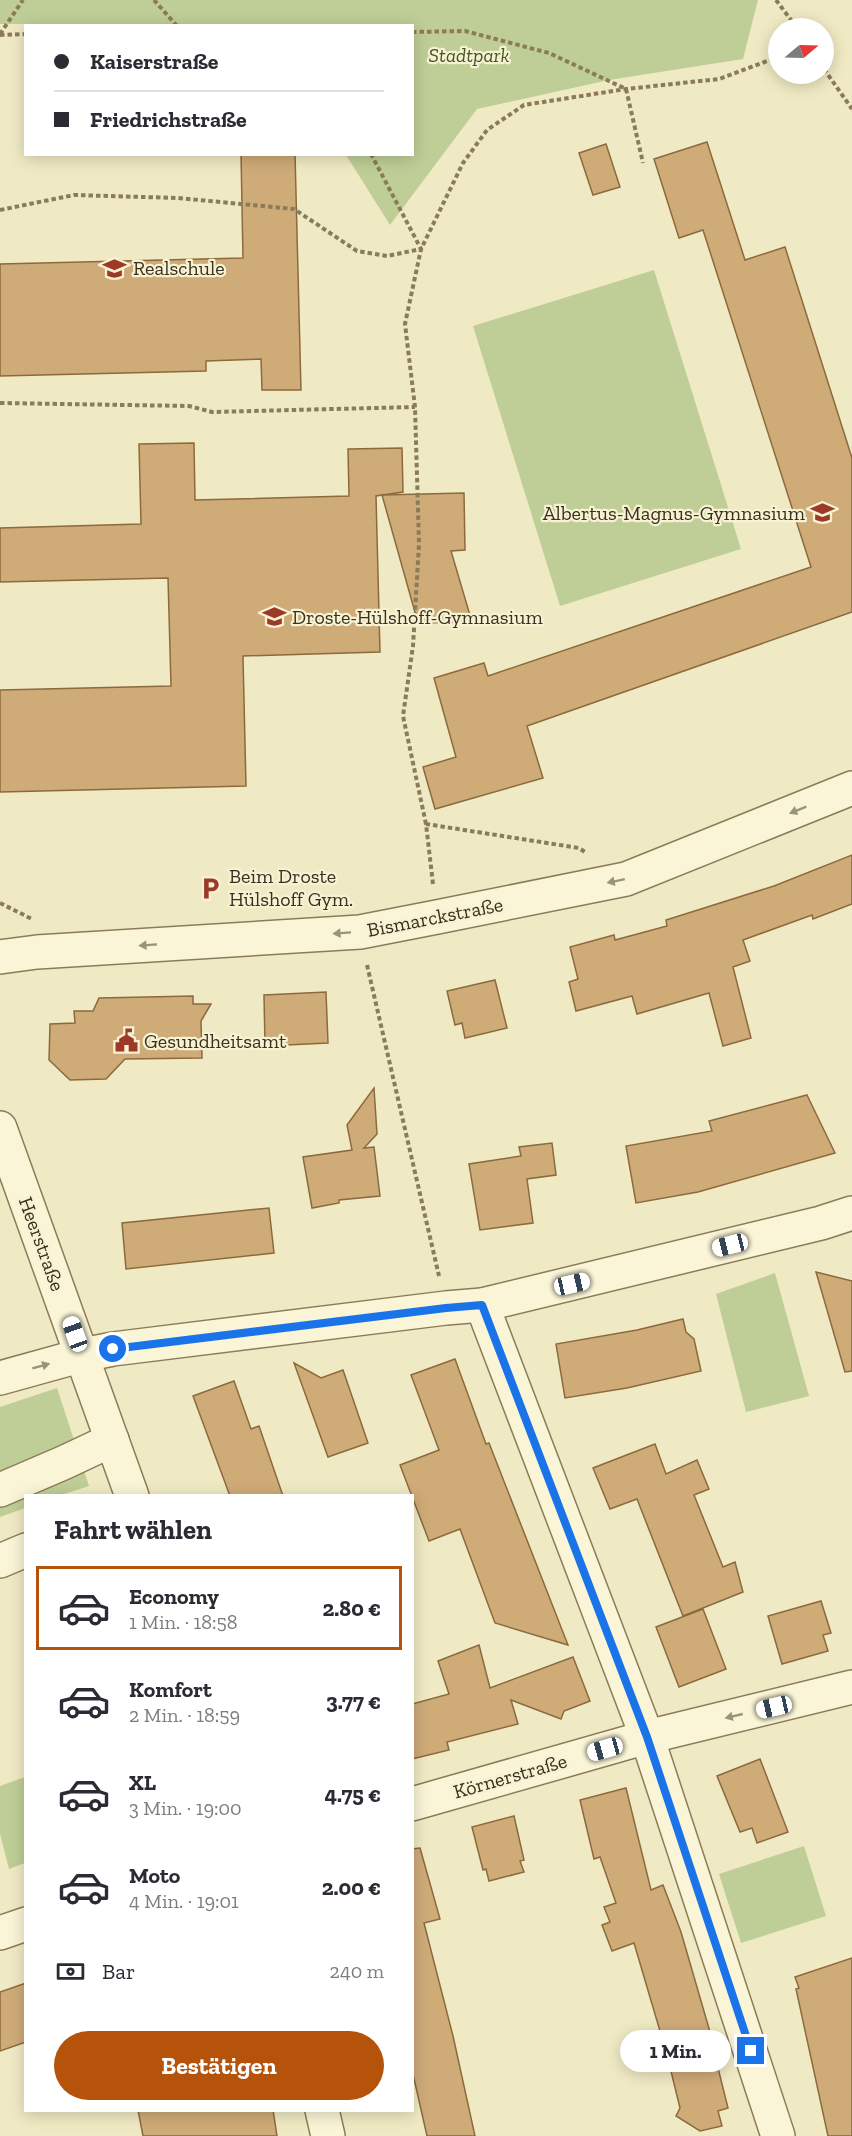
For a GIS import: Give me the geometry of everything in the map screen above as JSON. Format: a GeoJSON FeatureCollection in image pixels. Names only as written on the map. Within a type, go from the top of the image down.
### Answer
{"type":"FeatureCollection","features":[{"type":"Feature","properties":{"kind":"street","name":"Bismarckstraße"},"geometry":{"type":"LineString","coordinates":[[0,957],[360,932],[437,917],[626,879],[852,788]]}},
{"type":"Feature","properties":{"kind":"street","name":"Heerstraße"},"geometry":{"type":"LineString","coordinates":[[1,1137],[83,1355],[131,1494]]}},
{"type":"Feature","properties":{"kind":"street"},"geometry":{"type":"LineString","coordinates":[[0,1378],[113,1349],[482,1305],[821,1223],[852,1213]]}},
{"type":"Feature","properties":{"kind":"street"},"geometry":{"type":"LineString","coordinates":[[482,1305],[647,1737],[778,2136]]}},
{"type":"Feature","properties":{"kind":"street"},"geometry":{"type":"LineString","coordinates":[[0,1490],[112,1440]]}},
{"type":"Feature","properties":{"kind":"street"},"geometry":{"type":"LineString","coordinates":[[0,1561],[24,1551]]}},
{"type":"Feature","properties":{"kind":"street","name":"Körnerstraße"},"geometry":{"type":"LineString","coordinates":[[414,1803],[647,1737],[852,1688]]}},
{"type":"Feature","properties":{"kind":"street"},"geometry":{"type":"LineString","coordinates":[[0,1933],[24,1925]]}},
{"type":"Feature","properties":{"kind":"street"},"geometry":{"type":"LineString","coordinates":[[322,2112],[328,2136]]}},
{"type":"Feature","properties":{"kind":"path"},"geometry":{"type":"LineString","coordinates":[[0,34],[23,0]]}},
{"type":"Feature","properties":{"kind":"path"},"geometry":{"type":"LineString","coordinates":[[154,0],[175,24]]}},
{"type":"Feature","properties":{"kind":"path"},"geometry":{"type":"LineString","coordinates":[[778,1],[789,18]]}},
{"type":"Feature","properties":{"kind":"path"},"geometry":{"type":"LineString","coordinates":[[414,32],[465,31],[549,53],[626,89]]}},
{"type":"Feature","properties":{"kind":"path"},"geometry":{"type":"LineString","coordinates":[[0,34],[24,34]]}},
{"type":"Feature","properties":{"kind":"path"},"geometry":{"type":"LineString","coordinates":[[437,917],[426,824],[403,716],[414,646],[419,544],[415,406],[405,324],[422,249],[463,163],[487,130],[524,105],[626,89],[719,79],[768,61]]}},
{"type":"Feature","properties":{"kind":"path"},"geometry":{"type":"LineString","coordinates":[[834,82],[849,101],[852,109]]}},
{"type":"Feature","properties":{"kind":"path"},"geometry":{"type":"LineString","coordinates":[[626,89],[643,163]]}},
{"type":"Feature","properties":{"kind":"path"},"geometry":{"type":"LineString","coordinates":[[372,156],[422,249]]}},
{"type":"Feature","properties":{"kind":"path"},"geometry":{"type":"LineString","coordinates":[[0,210],[74,195],[178,198],[294,209],[357,250],[387,256],[422,249]]}},
{"type":"Feature","properties":{"kind":"path"},"geometry":{"type":"LineString","coordinates":[[0,403],[189,406],[212,412],[415,406]]}},
{"type":"Feature","properties":{"kind":"path"},"geometry":{"type":"LineString","coordinates":[[426,824],[579,848],[626,879]]}},
{"type":"Feature","properties":{"kind":"path"},"geometry":{"type":"LineString","coordinates":[[360,932],[446,1308]]}},
{"type":"Feature","properties":{"kind":"green space","name":"Stadtpark"},"geometry":{"type":"Polygon","coordinates":[[[0,0],[758,0],[743,59],[609,80],[477,109],[390,225],[347,156],[414,156],[414,24],[0,24],[0,0]]]}},
{"type":"Feature","properties":{"kind":"green space"},"geometry":{"type":"Polygon","coordinates":[[[654,270],[741,549],[560,606],[473,326],[654,270]]]}},
{"type":"Feature","properties":{"kind":"green space"},"geometry":{"type":"Polygon","coordinates":[[[775,1273],[809,1396],[746,1412],[716,1294],[775,1273]]]}},
{"type":"Feature","properties":{"kind":"green space"},"geometry":{"type":"Polygon","coordinates":[[[57,1388],[89,1486],[64,1494],[24,1494],[24,1508],[0,1517],[0,1407],[57,1388]]]}},
{"type":"Feature","properties":{"kind":"green space"},"geometry":{"type":"Polygon","coordinates":[[[24,1777],[24,1863],[9,1869],[0,1834],[0,1786],[24,1777]]]}},
{"type":"Feature","properties":{"kind":"green space"},"geometry":{"type":"Polygon","coordinates":[[[804,1846],[826,1916],[741,1943],[719,1874],[804,1846]]]}},
{"type":"Feature","properties":{"kind":"building","name":"Albertus-Magnus-Gymnasium"},"geometry":{"type":"Polygon","coordinates":[[[707,142],[745,260],[785,247],[852,458],[852,612],[527,726],[543,778],[435,809],[423,767],[456,757],[434,678],[484,663],[488,676],[811,567],[703,230],[679,238],[654,159],[707,142]]]}},
{"type":"Feature","properties":{"kind":"building"},"geometry":{"type":"Polygon","coordinates":[[[606,144],[620,187],[593,195],[579,153],[606,144]]]}},
{"type":"Feature","properties":{"kind":"building","name":"Realschule"},"geometry":{"type":"Polygon","coordinates":[[[241,156],[295,156],[301,390],[262,390],[261,359],[206,361],[206,371],[0,376],[0,264],[243,258],[241,156]]]}},
{"type":"Feature","properties":{"kind":"building","name":"Droste-Hülshoff-Gymnasium"},"geometry":{"type":"Polygon","coordinates":[[[194,443],[195,500],[349,496],[348,449],[402,448],[403,492],[376,496],[380,652],[243,656],[246,786],[0,792],[0,690],[171,686],[168,578],[0,582],[0,528],[141,524],[139,444],[194,443]]]}},
{"type":"Feature","properties":{"kind":"building"},"geometry":{"type":"Polygon","coordinates":[[[464,493],[465,550],[451,551],[472,622],[418,623],[382,495],[464,493]]]}},
{"type":"Feature","properties":{"kind":"building"},"geometry":{"type":"Polygon","coordinates":[[[852,855],[852,904],[813,919],[812,915],[743,940],[750,961],[733,967],[751,1038],[723,1046],[709,993],[637,1014],[632,996],[576,1011],[569,982],[578,979],[570,947],[614,935],[615,940],[667,926],[666,920],[774,886],[852,855]]]}},
{"type":"Feature","properties":{"kind":"building"},"geometry":{"type":"Polygon","coordinates":[[[495,980],[507,1028],[465,1038],[462,1023],[455,1025],[447,991],[495,980]]]}},
{"type":"Feature","properties":{"kind":"building"},"geometry":{"type":"Polygon","coordinates":[[[326,992],[328,1043],[265,1046],[264,995],[326,992]]]}},
{"type":"Feature","properties":{"kind":"building","name":"Gesundheitsamt"},"geometry":{"type":"Polygon","coordinates":[[[193,996],[193,1004],[211,1004],[201,1021],[202,1058],[125,1059],[106,1079],[70,1080],[49,1060],[50,1024],[75,1023],[74,1011],[93,1011],[99,998],[193,996]]]}},
{"type":"Feature","properties":{"kind":"building"},"geometry":{"type":"Polygon","coordinates":[[[374,1088],[377,1134],[364,1148],[374,1147],[380,1196],[339,1200],[339,1203],[312,1208],[303,1157],[352,1150],[347,1125],[374,1088]]]}},
{"type":"Feature","properties":{"kind":"building"},"geometry":{"type":"Polygon","coordinates":[[[807,1095],[835,1153],[698,1192],[636,1203],[626,1146],[712,1131],[709,1121],[807,1095]]]}},
{"type":"Feature","properties":{"kind":"building"},"geometry":{"type":"Polygon","coordinates":[[[552,1143],[556,1175],[527,1179],[533,1223],[480,1230],[469,1164],[521,1156],[519,1147],[552,1143]]]}},
{"type":"Feature","properties":{"kind":"building"},"geometry":{"type":"Polygon","coordinates":[[[269,1208],[274,1253],[126,1269],[122,1223],[269,1208]]]}},
{"type":"Feature","properties":{"kind":"building"},"geometry":{"type":"Polygon","coordinates":[[[816,1272],[852,1281],[852,1371],[845,1372],[816,1272]]]}},
{"type":"Feature","properties":{"kind":"building"},"geometry":{"type":"Polygon","coordinates":[[[683,1319],[686,1332],[694,1339],[701,1371],[627,1388],[565,1398],[556,1344],[637,1330],[683,1319]]]}},
{"type":"Feature","properties":{"kind":"building"},"geometry":{"type":"Polygon","coordinates":[[[455,1359],[486,1444],[489,1443],[568,1645],[495,1623],[460,1529],[429,1541],[414,1502],[414,1494],[411,1494],[400,1465],[439,1450],[411,1375],[455,1359]]]}},
{"type":"Feature","properties":{"kind":"building"},"geometry":{"type":"Polygon","coordinates":[[[294,1363],[321,1378],[343,1370],[368,1443],[328,1457],[294,1363]]]}},
{"type":"Feature","properties":{"kind":"building"},"geometry":{"type":"Polygon","coordinates":[[[234,1381],[251,1429],[259,1426],[282,1494],[229,1494],[193,1396],[234,1381]]]}},
{"type":"Feature","properties":{"kind":"building"},"geometry":{"type":"Polygon","coordinates":[[[655,1444],[666,1474],[697,1460],[709,1489],[694,1495],[723,1567],[735,1562],[743,1592],[683,1616],[637,1499],[610,1509],[593,1468],[655,1444]]]}},
{"type":"Feature","properties":{"kind":"building"},"geometry":{"type":"Polygon","coordinates":[[[821,1601],[831,1633],[823,1635],[828,1651],[782,1664],[768,1616],[821,1601]]]}},
{"type":"Feature","properties":{"kind":"building"},"geometry":{"type":"Polygon","coordinates":[[[703,1609],[726,1669],[679,1687],[656,1627],[703,1609]]]}},
{"type":"Feature","properties":{"kind":"building"},"geometry":{"type":"Polygon","coordinates":[[[479,1645],[490,1688],[573,1657],[590,1701],[564,1711],[561,1719],[511,1700],[518,1724],[447,1742],[449,1750],[414,1759],[414,1703],[449,1694],[438,1661],[479,1645]]]}},
{"type":"Feature","properties":{"kind":"building"},"geometry":{"type":"Polygon","coordinates":[[[760,1759],[788,1832],[757,1843],[752,1828],[740,1832],[717,1776],[760,1759]]]}},
{"type":"Feature","properties":{"kind":"building"},"geometry":{"type":"Polygon","coordinates":[[[626,1788],[651,1890],[663,1885],[681,1932],[719,2063],[717,2064],[728,2108],[718,2111],[722,2126],[700,2131],[676,2116],[680,2108],[668,2059],[662,2055],[665,2048],[634,1943],[612,1951],[602,1925],[610,1922],[604,1907],[616,1903],[600,1857],[594,1859],[580,1800],[626,1788]]]}},
{"type":"Feature","properties":{"kind":"building"},"geometry":{"type":"Polygon","coordinates":[[[514,1816],[524,1860],[520,1861],[524,1872],[489,1881],[486,1869],[483,1870],[472,1827],[514,1816]]]}},
{"type":"Feature","properties":{"kind":"building"},"geometry":{"type":"Polygon","coordinates":[[[420,1848],[440,1919],[424,1923],[453,2036],[475,2136],[427,2136],[414,2079],[414,1849],[420,1848]]]}},
{"type":"Feature","properties":{"kind":"building"},"geometry":{"type":"Polygon","coordinates":[[[852,1958],[852,2136],[828,2136],[795,1977],[852,1958]]]}},
{"type":"Feature","properties":{"kind":"building"},"geometry":{"type":"Polygon","coordinates":[[[24,1984],[24,2043],[0,2051],[0,1992],[24,1984]]]}},
{"type":"Feature","properties":{"kind":"building"},"geometry":{"type":"Polygon","coordinates":[[[138,2112],[273,2112],[277,2136],[143,2136],[138,2112]]]}},
{"type":"Feature","properties":{"kind":"place","name":"Realschule"},"geometry":{"type":"Point","coordinates":[115,268]}},
{"type":"Feature","properties":{"kind":"place","name":"Albertus-Magnus-Gymnasium"},"geometry":{"type":"Point","coordinates":[823,513]}},
{"type":"Feature","properties":{"kind":"place","name":"Droste-Hülshoff-Gymnasium"},"geometry":{"type":"Point","coordinates":[274,617]}},
{"type":"Feature","properties":{"kind":"place","name":"Beim Droste Hülshoff Gym."},"geometry":{"type":"Point","coordinates":[211,888]}},
{"type":"Feature","properties":{"kind":"place","name":"Gesundheitsamt"},"geometry":{"type":"Point","coordinates":[126,1041]}},
{"type":"Feature","properties":{"kind":"route"},"geometry":{"type":"LineString","coordinates":[[113,1349],[482,1305],[647,1737],[751,2051]]}}]}
